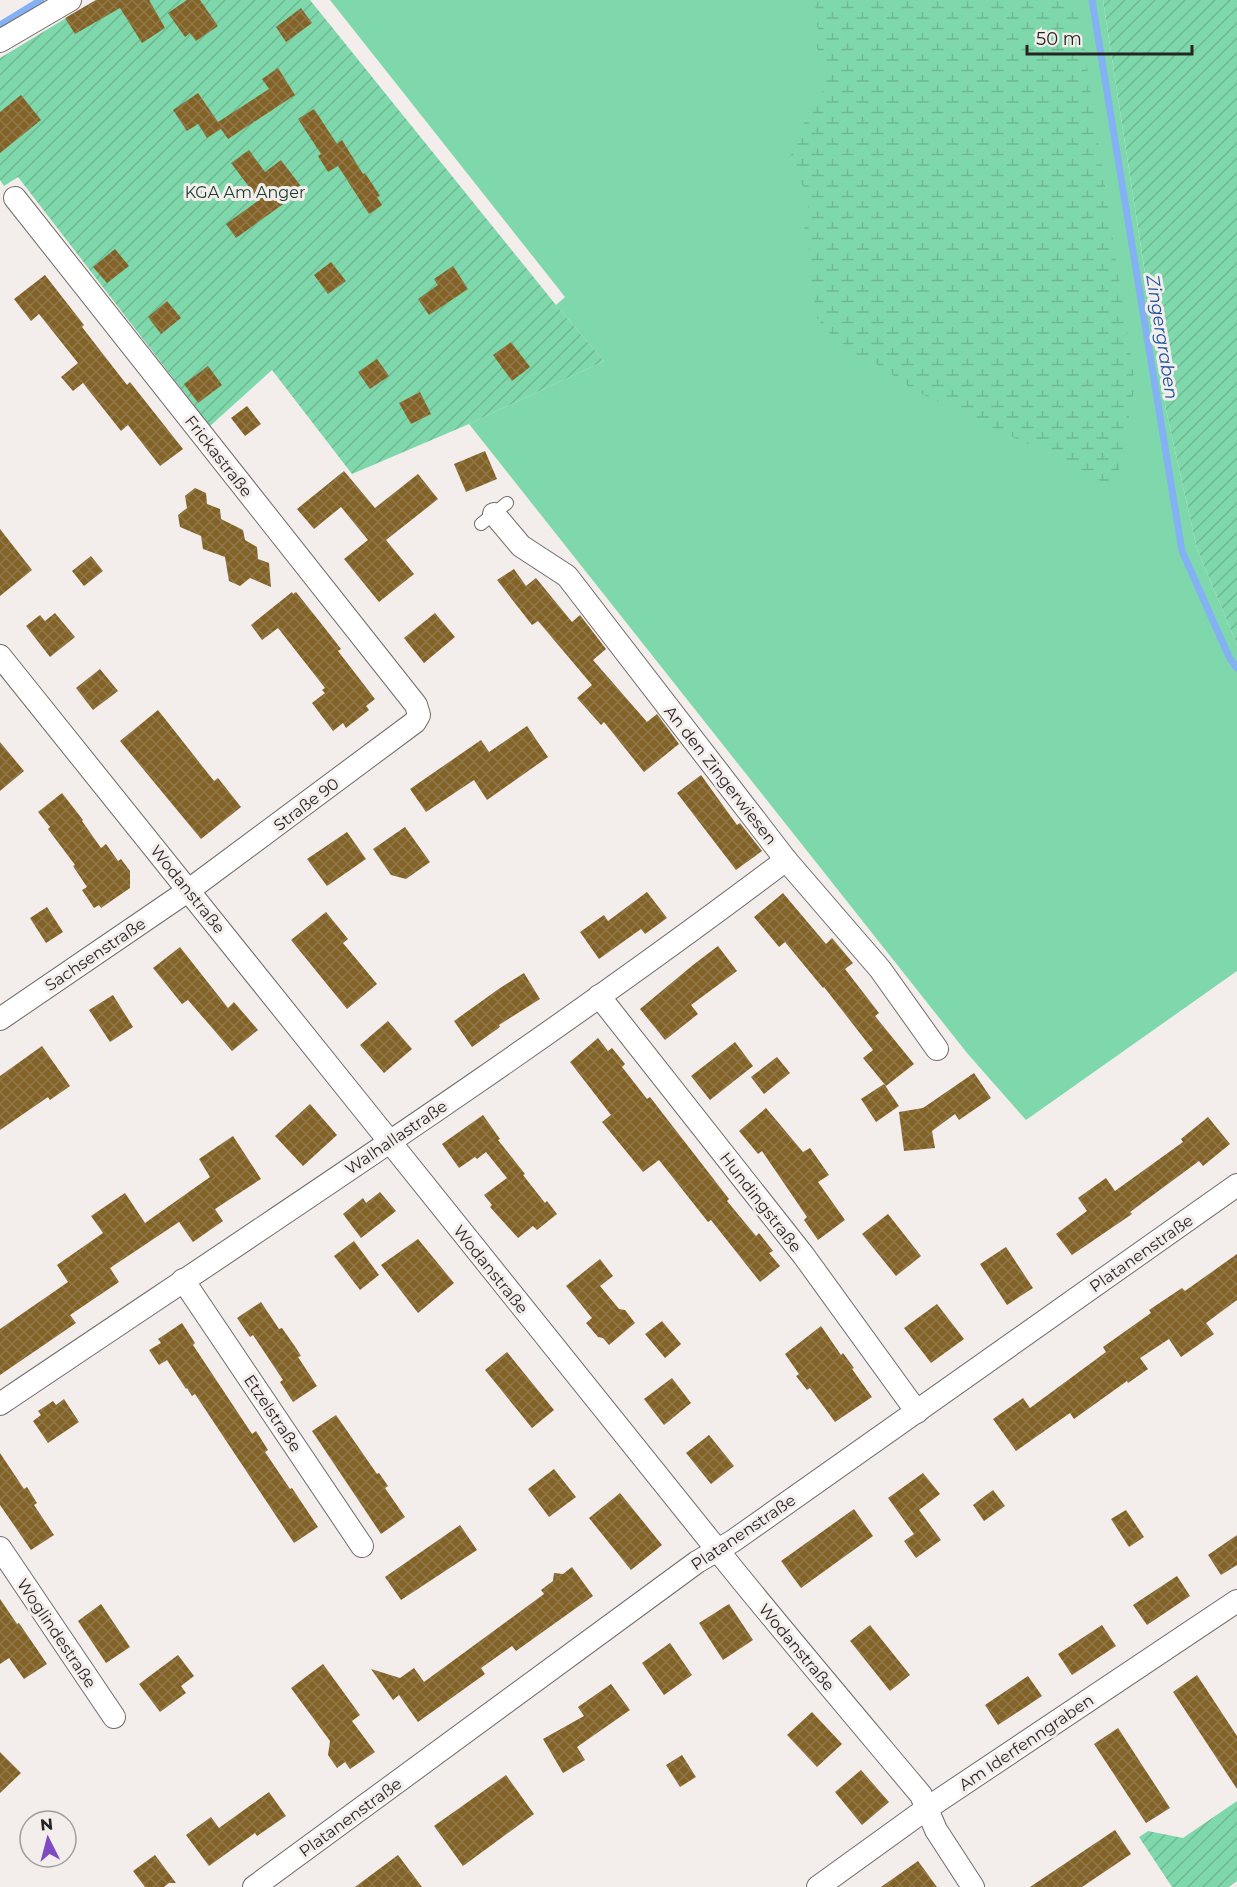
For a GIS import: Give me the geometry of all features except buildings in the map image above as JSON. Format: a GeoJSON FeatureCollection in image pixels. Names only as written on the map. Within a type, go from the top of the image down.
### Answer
{"type":"FeatureCollection","features":[{"type":"Feature","properties":{"kind":"street"},"geometry":{"type":"LineString","coordinates":[[0,41],[70,0]]}},
{"type":"Feature","properties":{"kind":"street","name":"Frickastraße"},"geometry":{"type":"LineString","coordinates":[[15,198],[416,705],[419,715]]}},
{"type":"Feature","properties":{"kind":"street","name":"An den Zingerwiesen"},"geometry":{"type":"LineString","coordinates":[[494,513],[521,546],[567,576],[786,860],[880,969],[937,1049]]}},
{"type":"Feature","properties":{"kind":"street","name":"Wodanstraße"},"geometry":{"type":"LineString","coordinates":[[0,656],[718,1551],[921,1795],[936,1830],[974,1887]]}},
{"type":"Feature","properties":{"kind":"street","name":"Straße 90"},"geometry":{"type":"LineString","coordinates":[[189,890],[415,722],[419,715]]}},
{"type":"Feature","properties":{"kind":"street","name":"Walhallastraße"},"geometry":{"type":"LineString","coordinates":[[0,1404],[389,1142],[704,922],[786,860]]}},
{"type":"Feature","properties":{"kind":"street","name":"Sachsenstraße"},"geometry":{"type":"LineString","coordinates":[[0,1019],[189,890]]}},
{"type":"Feature","properties":{"kind":"street","name":"Hundingstraße"},"geometry":{"type":"LineString","coordinates":[[599,996],[809,1262],[917,1412]]}},
{"type":"Feature","properties":{"kind":"street","name":"Platanenstraße"},"geometry":{"type":"LineString","coordinates":[[254,1887],[697,1562],[718,1551],[1237,1185]]}},
{"type":"Feature","properties":{"kind":"street","name":"Etzelstraße"},"geometry":{"type":"LineString","coordinates":[[183,1280],[362,1546]]}},
{"type":"Feature","properties":{"kind":"street","name":"Woglindestraße"},"geometry":{"type":"LineString","coordinates":[[0,1548],[114,1717]]}},
{"type":"Feature","properties":{"kind":"street","name":"Am Iderfenngraben"},"geometry":{"type":"LineString","coordinates":[[818,1887],[926,1809],[1237,1601]]}},
{"type":"Feature","properties":{"kind":"green space","name":"KGA Am Anger"},"geometry":{"type":"Polygon","coordinates":[[[96,0],[310,0],[556,305],[604,361],[469,424],[352,474],[272,370],[210,426],[18,177],[4,186],[0,180],[0,58],[96,0]]]}},
{"type":"Feature","properties":{"kind":"green space"},"geometry":{"type":"Polygon","coordinates":[[[330,0],[1103,0],[1166,410],[1197,549],[1237,645],[1237,971],[1026,1120],[967,1053],[469,424],[604,361],[556,305],[565,297],[330,0]]]}},
{"type":"Feature","properties":{"kind":"green space"},"geometry":{"type":"Polygon","coordinates":[[[818,0],[1077,0],[1135,384],[1118,475],[1106,484],[1070,464],[915,391],[880,366],[853,353],[827,331],[817,318],[803,220],[809,204],[808,192],[791,172],[787,159],[796,149],[804,123],[812,114],[824,86],[824,71],[817,48],[818,29],[814,12],[818,0]]]}},
{"type":"Feature","properties":{"kind":"green space"},"geometry":{"type":"Polygon","coordinates":[[[1103,0],[1237,0],[1237,645],[1197,549],[1166,410],[1103,0]]]}},
{"type":"Feature","properties":{"kind":"green space"},"geometry":{"type":"Polygon","coordinates":[[[1237,1801],[1237,1881],[1229,1887],[1172,1887],[1139,1837],[1148,1831],[1183,1838],[1237,1801]]]}},
{"type":"Feature","properties":{"kind":"waterway"},"geometry":{"type":"LineString","coordinates":[[0,25],[41,0]]}},
{"type":"Feature","properties":{"kind":"waterway","name":"Zingergraben"},"geometry":{"type":"LineString","coordinates":[[1092,0],[1182,551],[1230,659],[1237,668]]}}]}
